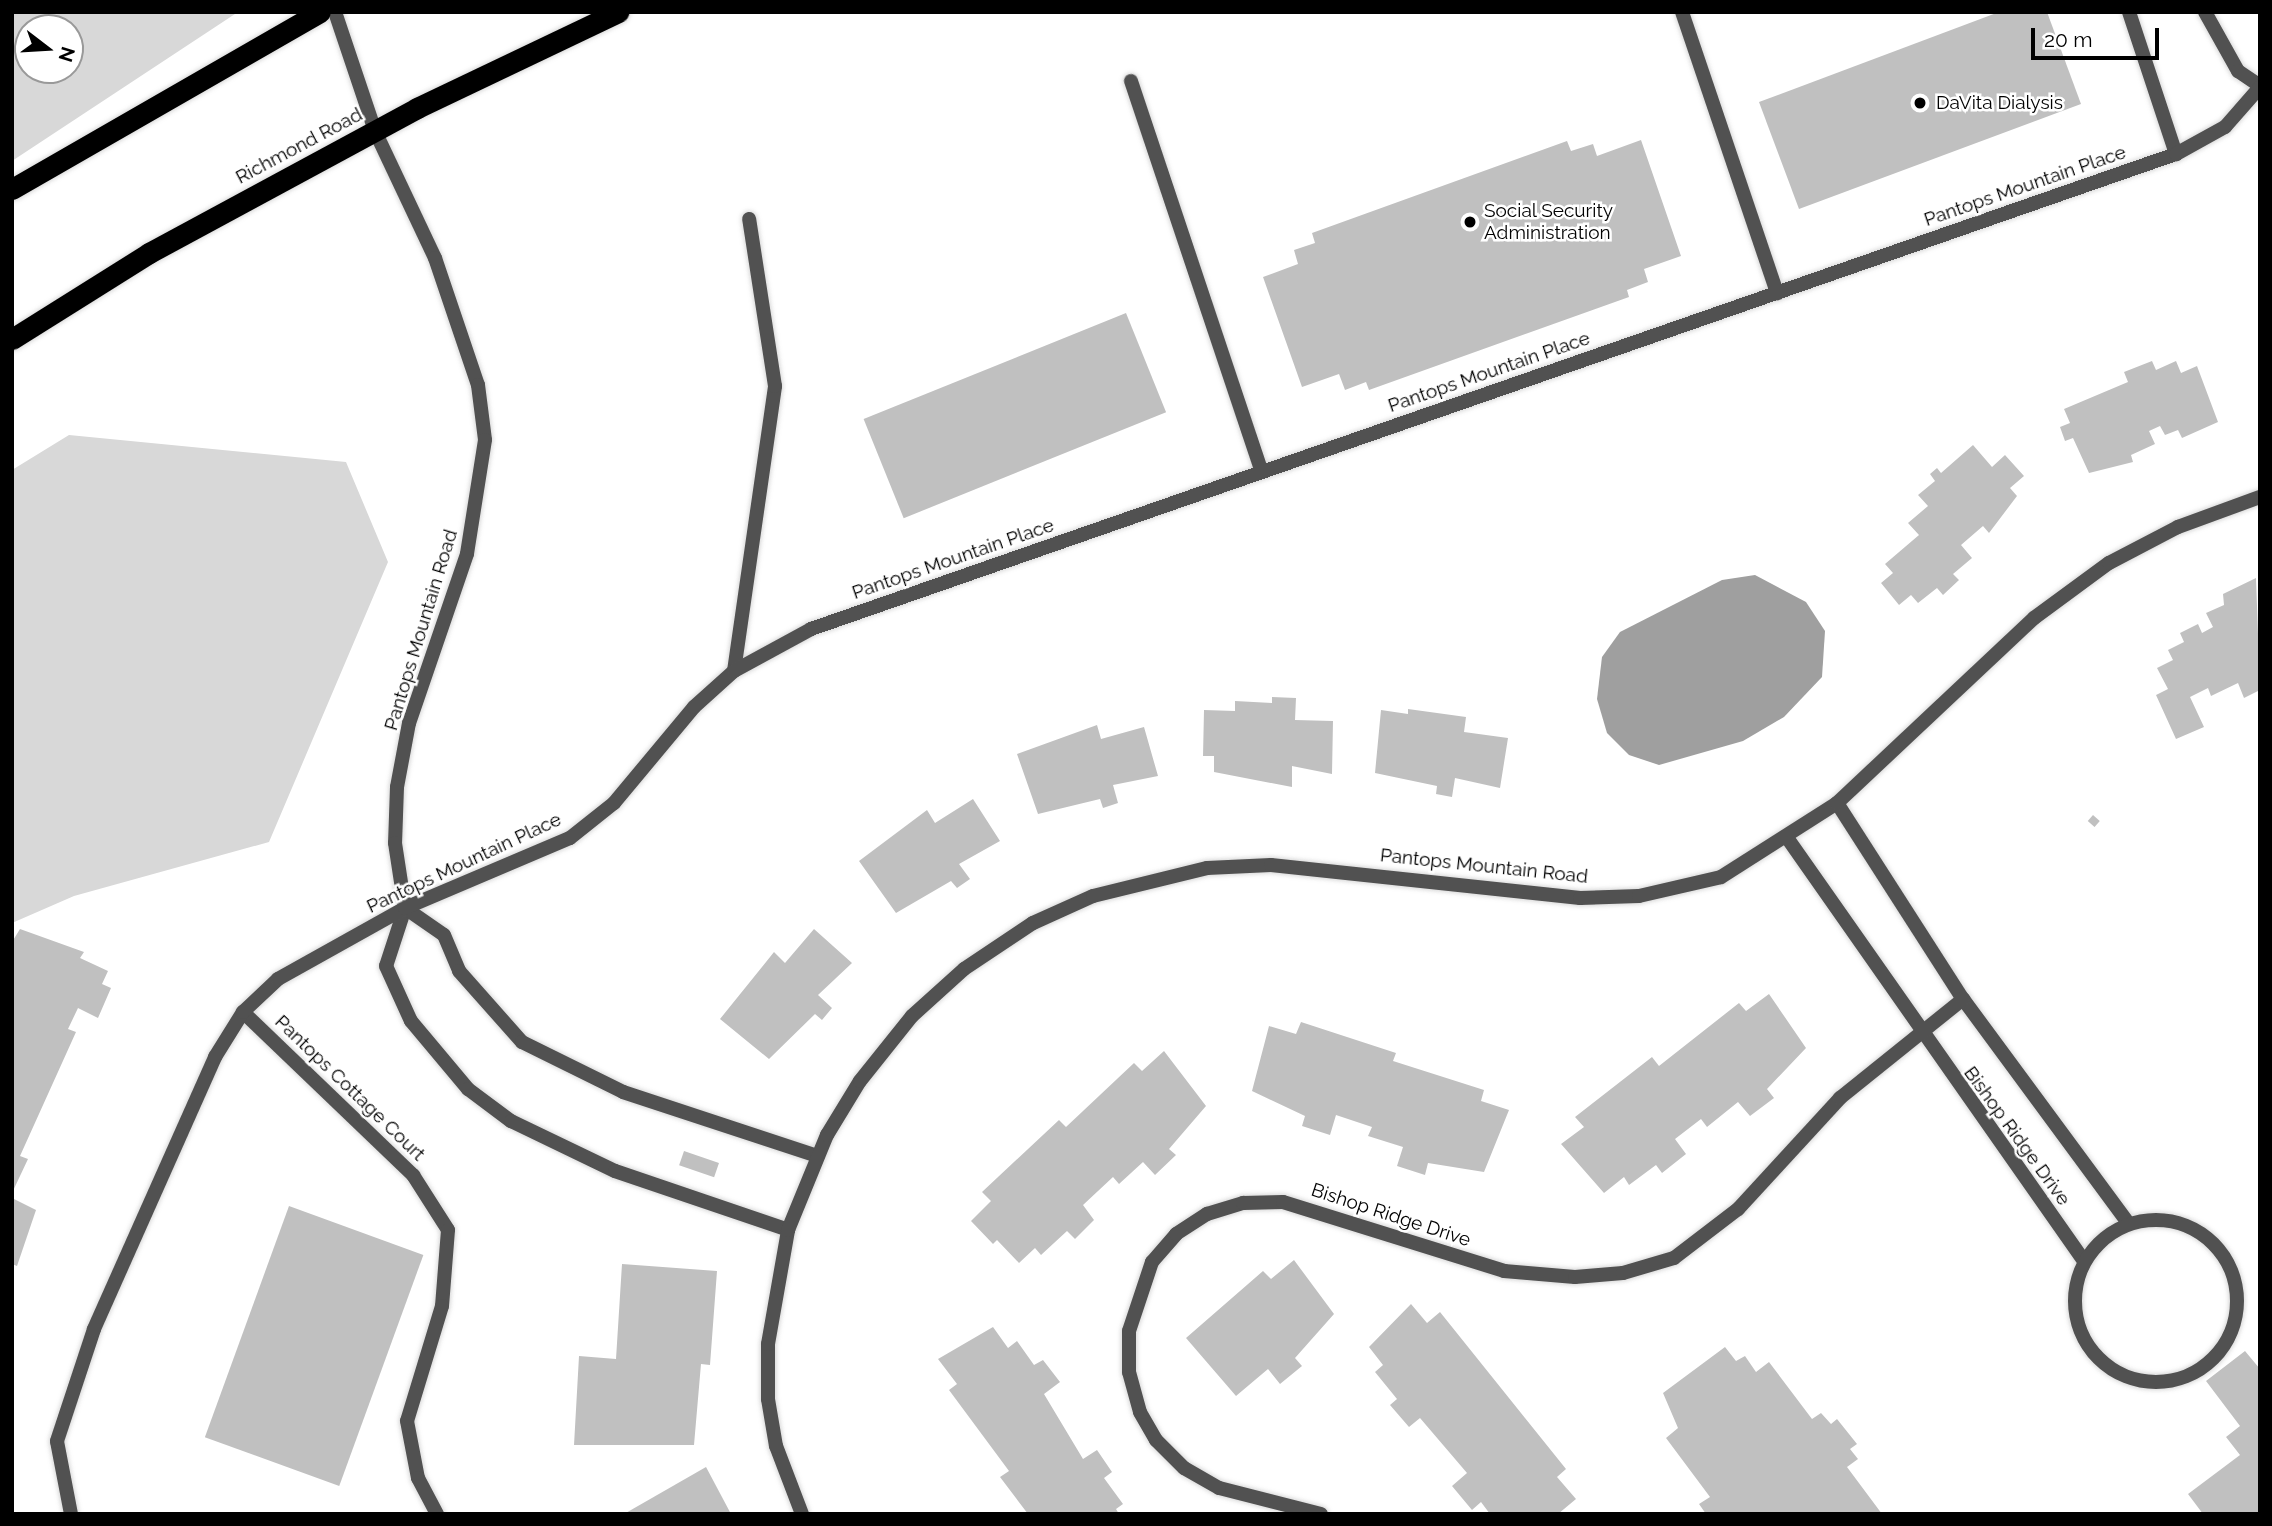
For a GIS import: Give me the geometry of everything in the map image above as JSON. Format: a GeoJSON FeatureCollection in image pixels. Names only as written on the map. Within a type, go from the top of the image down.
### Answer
{"type":"FeatureCollection","features":[{"type":"Feature","properties":{"kind":"highway"},"geometry":{"type":"LineString","coordinates":[[12,189],[320,12]]}},
{"type":"Feature","properties":{"kind":"highway","name":"Richmond Road"},"geometry":{"type":"LineString","coordinates":[[12,339],[149,253],[375,131],[618,12]]}},
{"type":"Feature","properties":{"kind":"street","name":"Pantops Mountain Road"},"geometry":{"type":"LineString","coordinates":[[335,12],[375,131],[435,258],[478,385],[485,440],[467,554],[410,723],[397,786],[395,843],[405,908],[386,966],[411,1021],[468,1089],[511,1121],[615,1171],[788,1230]]}},
{"type":"Feature","properties":{"kind":"street"},"geometry":{"type":"LineString","coordinates":[[1682,12],[1777,293]]}},
{"type":"Feature","properties":{"kind":"street"},"geometry":{"type":"LineString","coordinates":[[2129,12],[2176,154]]}},
{"type":"Feature","properties":{"kind":"street"},"geometry":{"type":"LineString","coordinates":[[2205,12],[2238,71],[2260,87]]}},
{"type":"Feature","properties":{"kind":"street"},"geometry":{"type":"LineString","coordinates":[[1131,81],[1262,472]]}},
{"type":"Feature","properties":{"kind":"street","name":"Pantops Mountain Place"},"geometry":{"type":"LineString","coordinates":[[71,1514],[57,1441],[94,1328],[215,1057],[243,1012],[278,979],[405,908],[570,838],[614,803],[694,707],[734,671],[811,629],[2176,154],[2225,127],[2260,87]]}},
{"type":"Feature","properties":{"kind":"street"},"geometry":{"type":"LineString","coordinates":[[734,671],[775,386],[749,219]]}},
{"type":"Feature","properties":{"kind":"street","name":"Pantops Mountain Road"},"geometry":{"type":"LineString","coordinates":[[802,1514],[776,1446],[768,1399],[768,1344],[788,1230],[818,1156],[860,1081],[912,1016],[1010,938],[1093,896],[1207,869],[1271,865],[1580,898],[1639,896],[1721,877],[1788,839],[1838,803],[2034,618],[2088,579],[2178,527],[2260,497]]}},
{"type":"Feature","properties":{"kind":"street","name":"Bishop Ridge Drive"},"geometry":{"type":"LineString","coordinates":[[1838,803],[1963,999],[2128,1223]]}},
{"type":"Feature","properties":{"kind":"street","name":"Bishop Ridge Drive"},"geometry":{"type":"LineString","coordinates":[[1788,839],[1919,1034],[2084,1261]]}},
{"type":"Feature","properties":{"kind":"street"},"geometry":{"type":"LineString","coordinates":[[405,908],[444,934],[458,971],[522,1042],[623,1093],[818,1156]]}},
{"type":"Feature","properties":{"kind":"street","name":"Bishop Ridge Drive"},"geometry":{"type":"LineString","coordinates":[[1321,1514],[1219,1488],[1184,1468],[1140,1412],[1129,1372],[1129,1331],[1152,1262],[1176,1234],[1207,1214],[1243,1203],[1283,1202],[1504,1271],[1623,1273],[1674,1258],[1710,1235],[1840,1098],[1963,999]]}},
{"type":"Feature","properties":{"kind":"street","name":"Pantops Cottage Court"},"geometry":{"type":"LineString","coordinates":[[243,1012],[413,1175],[447,1230],[442,1306],[407,1421],[418,1478],[437,1514]]}},
{"type":"Feature","properties":{"kind":"street"},"geometry":{"type":"LineString","coordinates":[[2128,1223],[2184,1224],[2209,1238],[2227,1260],[2236,1286],[2236,1315],[2227,1341],[2208,1363],[2156,1383],[2104,1364],[2075,1316],[2084,1261],[2128,1223]]}},
{"type":"Feature","properties":{"kind":"shaded area"},"geometry":{"type":"Polygon","coordinates":[[[12,12],[238,12],[12,161],[12,12]]]}},
{"type":"Feature","properties":{"kind":"shaded area"},"geometry":{"type":"Polygon","coordinates":[[[69,435],[346,462],[388,562],[269,842],[74,896],[12,923],[12,470],[69,435]]]}},
{"type":"Feature","properties":{"kind":"shaded area"},"geometry":{"type":"Polygon","coordinates":[[[1755,575],[1806,602],[1825,631],[1822,677],[1784,717],[1743,741],[1659,765],[1629,755],[1607,733],[1597,699],[1602,657],[1620,632],[1722,580],[1755,575]]]}},
{"type":"Feature","properties":{"kind":"building"},"geometry":{"type":"Polygon","coordinates":[[[1999,12],[2047,12],[2081,104],[1799,209],[1759,102],[1999,12]]]}},
{"type":"Feature","properties":{"kind":"building"},"geometry":{"type":"Polygon","coordinates":[[[1641,140],[1681,256],[1644,269],[1648,282],[1627,290],[1629,297],[1369,390],[1366,382],[1345,390],[1339,374],[1302,387],[1263,277],[1298,264],[1294,250],[1315,243],[1312,233],[1567,141],[1571,151],[1593,144],[1597,156],[1641,140]]]}},
{"type":"Feature","properties":{"kind":"building"},"geometry":{"type":"Polygon","coordinates":[[[1126,313],[1166,412],[904,518],[864,419],[1126,313]]]}},
{"type":"Feature","properties":{"kind":"building"},"geometry":{"type":"Polygon","coordinates":[[[2152,361],[2156,370],[2176,361],[2181,373],[2197,366],[2218,422],[2182,438],[2178,430],[2165,435],[2160,426],[2149,431],[2155,444],[2131,455],[2133,462],[2089,473],[2073,438],[2065,441],[2060,427],[2070,423],[2064,409],[2128,382],[2124,372],[2152,361]]]}},
{"type":"Feature","properties":{"kind":"building"},"geometry":{"type":"Polygon","coordinates":[[[1973,445],[1992,467],[2005,455],[2024,476],[2010,488],[2017,496],[1989,533],[1983,526],[1961,545],[1972,558],[1953,574],[1959,580],[1943,595],[1937,588],[1918,603],[1911,595],[1899,605],[1881,583],[1893,573],[1885,564],[1919,535],[1908,523],[1928,506],[1918,495],[1935,481],[1930,474],[1937,468],[1941,473],[1973,445]]]}},
{"type":"Feature","properties":{"kind":"building"},"geometry":{"type":"Polygon","coordinates":[[[2256,578],[2260,690],[2244,698],[2238,683],[2211,696],[2208,688],[2190,697],[2204,727],[2176,739],[2156,695],[2168,689],[2157,668],[2173,660],[2168,650],[2184,642],[2180,633],[2198,624],[2202,633],[2213,627],[2206,613],[2224,605],[2223,594],[2256,578]]]}},
{"type":"Feature","properties":{"kind":"building"},"geometry":{"type":"Polygon","coordinates":[[[1272,697],[1296,698],[1295,720],[1333,721],[1332,774],[1292,766],[1292,787],[1214,772],[1214,756],[1203,756],[1204,710],[1235,711],[1235,701],[1272,703],[1272,697]]]}},
{"type":"Feature","properties":{"kind":"building"},"geometry":{"type":"Polygon","coordinates":[[[1408,709],[1466,717],[1464,732],[1508,738],[1500,788],[1455,778],[1452,797],[1436,794],[1437,786],[1375,773],[1381,710],[1408,714],[1408,709]]]}},
{"type":"Feature","properties":{"kind":"building"},"geometry":{"type":"Polygon","coordinates":[[[1097,725],[1101,739],[1144,727],[1158,776],[1113,785],[1118,803],[1103,808],[1100,799],[1038,814],[1017,754],[1097,725]]]}},
{"type":"Feature","properties":{"kind":"building"},"geometry":{"type":"Polygon","coordinates":[[[973,799],[1000,841],[959,864],[970,879],[957,888],[951,881],[896,913],[859,861],[927,810],[935,823],[973,799]]]}},
{"type":"Feature","properties":{"kind":"building"},"geometry":{"type":"Polygon","coordinates":[[[2093,815],[2100,821],[2095,827],[2088,821],[2093,815]]]}},
{"type":"Feature","properties":{"kind":"building"},"geometry":{"type":"Polygon","coordinates":[[[20,929],[84,952],[80,958],[108,971],[102,984],[111,988],[98,1018],[78,1008],[68,1029],[76,1032],[20,1156],[28,1159],[12,1193],[12,942],[20,929]]]}},
{"type":"Feature","properties":{"kind":"building"},"geometry":{"type":"Polygon","coordinates":[[[814,929],[852,963],[818,995],[832,1008],[822,1020],[815,1014],[769,1059],[720,1019],[774,952],[785,963],[814,929]]]}},
{"type":"Feature","properties":{"kind":"building"},"geometry":{"type":"Polygon","coordinates":[[[1769,994],[1806,1048],[1767,1089],[1774,1098],[1750,1116],[1738,1102],[1707,1127],[1701,1119],[1675,1139],[1686,1154],[1662,1173],[1656,1165],[1629,1185],[1624,1177],[1604,1193],[1561,1144],[1584,1127],[1575,1117],[1652,1057],[1659,1066],[1739,1003],[1746,1011],[1769,994]]]}},
{"type":"Feature","properties":{"kind":"building"},"geometry":{"type":"Polygon","coordinates":[[[1301,1022],[1396,1053],[1393,1061],[1484,1090],[1481,1101],[1509,1110],[1484,1172],[1428,1163],[1425,1175],[1397,1166],[1403,1147],[1368,1136],[1372,1127],[1336,1115],[1330,1135],[1302,1126],[1305,1116],[1252,1091],[1269,1026],[1296,1034],[1301,1022]]]}},
{"type":"Feature","properties":{"kind":"building"},"geometry":{"type":"Polygon","coordinates":[[[1164,1051],[1206,1106],[1169,1149],[1176,1155],[1155,1175],[1143,1162],[1119,1184],[1113,1177],[1083,1205],[1094,1220],[1075,1239],[1067,1231],[1041,1255],[1035,1248],[1019,1263],[997,1240],[993,1244],[971,1221],[991,1201],[982,1192],[1059,1120],[1066,1127],[1134,1063],[1142,1071],[1164,1051]]]}},
{"type":"Feature","properties":{"kind":"building"},"geometry":{"type":"Polygon","coordinates":[[[684,1151],[719,1163],[714,1177],[679,1165],[684,1151]]]}},
{"type":"Feature","properties":{"kind":"building"},"geometry":{"type":"Polygon","coordinates":[[[12,1198],[36,1210],[17,1266],[12,1264],[12,1198]]]}},
{"type":"Feature","properties":{"kind":"building"},"geometry":{"type":"Polygon","coordinates":[[[289,1206],[423,1255],[339,1486],[205,1437],[289,1206]]]}},
{"type":"Feature","properties":{"kind":"building"},"geometry":{"type":"Polygon","coordinates":[[[1294,1260],[1334,1314],[1295,1358],[1302,1366],[1280,1384],[1268,1369],[1236,1396],[1186,1338],[1263,1271],[1271,1279],[1294,1260]]]}},
{"type":"Feature","properties":{"kind":"building"},"geometry":{"type":"Polygon","coordinates":[[[622,1264],[717,1271],[710,1365],[701,1364],[694,1445],[574,1445],[579,1356],[616,1359],[622,1264]]]}},
{"type":"Feature","properties":{"kind":"building"},"geometry":{"type":"Polygon","coordinates":[[[1411,1304],[1427,1323],[1440,1312],[1566,1469],[1557,1477],[1576,1499],[1558,1514],[1490,1514],[1481,1502],[1472,1510],[1452,1486],[1467,1473],[1420,1418],[1409,1427],[1390,1405],[1397,1399],[1375,1372],[1383,1365],[1369,1347],[1411,1304]]]}},
{"type":"Feature","properties":{"kind":"building"},"geometry":{"type":"Polygon","coordinates":[[[993,1327],[1008,1348],[1017,1341],[1034,1365],[1043,1360],[1060,1382],[1044,1394],[1083,1459],[1097,1450],[1112,1472],[1104,1478],[1123,1504],[1116,1509],[1119,1514],[1028,1514],[1000,1477],[1009,1471],[949,1390],[957,1384],[938,1359],[993,1327]]]}},
{"type":"Feature","properties":{"kind":"building"},"geometry":{"type":"Polygon","coordinates":[[[1725,1347],[1736,1361],[1745,1356],[1756,1372],[1769,1362],[1812,1419],[1821,1413],[1831,1424],[1837,1419],[1857,1444],[1850,1449],[1858,1459],[1847,1467],[1882,1514],[1706,1514],[1699,1504],[1710,1497],[1666,1438],[1678,1428],[1663,1393],[1725,1347]]]}},
{"type":"Feature","properties":{"kind":"building"},"geometry":{"type":"Polygon","coordinates":[[[2245,1351],[2260,1369],[2260,1514],[2203,1514],[2188,1494],[2240,1455],[2226,1437],[2240,1426],[2206,1381],[2245,1351]]]}},
{"type":"Feature","properties":{"kind":"building"},"geometry":{"type":"Polygon","coordinates":[[[706,1467],[731,1514],[624,1514],[706,1467]]]}},
{"type":"Feature","properties":{"kind":"place","name":"DaVita Dialysis"},"geometry":{"type":"Point","coordinates":[1920,103]}},
{"type":"Feature","properties":{"kind":"place","name":"Social Security Administration"},"geometry":{"type":"Point","coordinates":[1470,222]}}]}
